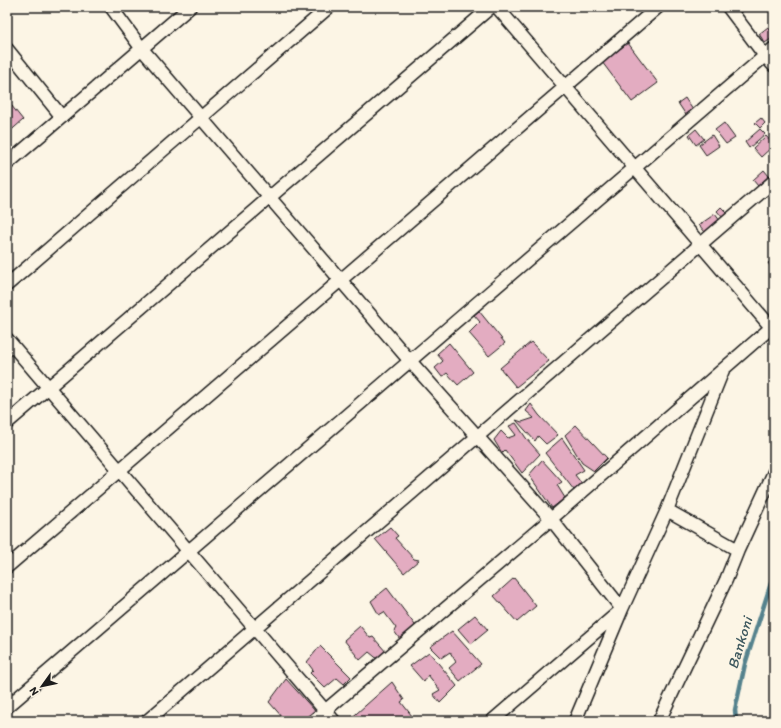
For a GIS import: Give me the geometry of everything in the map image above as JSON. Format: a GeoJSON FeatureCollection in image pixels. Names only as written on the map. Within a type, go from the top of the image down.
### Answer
{"type":"FeatureCollection","features":[{"type":"Feature","properties":{"kind":"street"},"geometry":{"type":"LineString","coordinates":[[111,7],[142,49],[340,280],[551,519],[622,609]]}},
{"type":"Feature","properties":{"kind":"street"},"geometry":{"type":"LineString","coordinates":[[7,164],[190,7]]}},
{"type":"Feature","properties":{"kind":"street"},"geometry":{"type":"LineString","coordinates":[[7,285],[329,7]]}},
{"type":"Feature","properties":{"kind":"street"},"geometry":{"type":"LineString","coordinates":[[7,423],[491,7]]}},
{"type":"Feature","properties":{"kind":"street"},"geometry":{"type":"LineString","coordinates":[[314,721],[551,519],[773,326],[701,245],[497,7]]}},
{"type":"Feature","properties":{"kind":"street"},"geometry":{"type":"LineString","coordinates":[[7,567],[658,7]]}},
{"type":"Feature","properties":{"kind":"street"},"geometry":{"type":"LineString","coordinates":[[728,7],[769,52],[774,66]]}},
{"type":"Feature","properties":{"kind":"street"},"geometry":{"type":"LineString","coordinates":[[7,49],[62,117]]}},
{"type":"Feature","properties":{"kind":"street"},"geometry":{"type":"LineString","coordinates":[[7,707],[769,52]]}},
{"type":"Feature","properties":{"kind":"street"},"geometry":{"type":"LineString","coordinates":[[147,721],[774,181]]}},
{"type":"Feature","properties":{"kind":"street"},"geometry":{"type":"LineString","coordinates":[[7,339],[334,721]]}},
{"type":"Feature","properties":{"kind":"street"},"geometry":{"type":"LineString","coordinates":[[575,721],[622,609],[667,510],[724,368]]}},
{"type":"Feature","properties":{"kind":"street"},"geometry":{"type":"LineString","coordinates":[[659,721],[726,580],[738,550],[774,472]]}},
{"type":"Feature","properties":{"kind":"street"},"geometry":{"type":"LineString","coordinates":[[667,510],[738,550]]}},
{"type":"Feature","properties":{"kind":"street"},"geometry":{"type":"LineString","coordinates":[[492,721],[622,609]]}},
{"type":"Feature","properties":{"kind":"building"},"geometry":{"type":"Polygon","coordinates":[[[768,27],[774,37],[765,43],[759,34],[768,27]]]}},
{"type":"Feature","properties":{"kind":"building"},"geometry":{"type":"Polygon","coordinates":[[[628,43],[658,83],[632,102],[602,62],[628,43]]]}},
{"type":"Feature","properties":{"kind":"building"},"geometry":{"type":"Polygon","coordinates":[[[685,98],[693,110],[686,115],[678,103],[685,98]]]}},
{"type":"Feature","properties":{"kind":"building"},"geometry":{"type":"Polygon","coordinates":[[[7,100],[23,120],[7,134],[7,100]]]}},
{"type":"Feature","properties":{"kind":"building"},"geometry":{"type":"Polygon","coordinates":[[[761,118],[765,123],[760,128],[755,123],[761,118]]]}},
{"type":"Feature","properties":{"kind":"building"},"geometry":{"type":"Polygon","coordinates":[[[724,123],[735,138],[726,144],[715,130],[724,123]]]}},
{"type":"Feature","properties":{"kind":"building"},"geometry":{"type":"Polygon","coordinates":[[[696,129],[704,139],[696,145],[689,135],[696,129]]]}},
{"type":"Feature","properties":{"kind":"building"},"geometry":{"type":"Polygon","coordinates":[[[760,129],[765,134],[749,148],[745,142],[760,129]]]}},
{"type":"Feature","properties":{"kind":"building"},"geometry":{"type":"Polygon","coordinates":[[[712,135],[719,146],[706,155],[699,145],[712,135]]]}},
{"type":"Feature","properties":{"kind":"building"},"geometry":{"type":"Polygon","coordinates":[[[766,136],[774,145],[761,157],[753,148],[766,136]]]}},
{"type":"Feature","properties":{"kind":"building"},"geometry":{"type":"Polygon","coordinates":[[[764,170],[769,176],[758,186],[753,180],[764,170]]]}},
{"type":"Feature","properties":{"kind":"building"},"geometry":{"type":"Polygon","coordinates":[[[721,207],[727,213],[723,218],[717,211],[721,207]]]}},
{"type":"Feature","properties":{"kind":"building"},"geometry":{"type":"Polygon","coordinates":[[[715,214],[720,221],[705,232],[699,225],[715,214]]]}},
{"type":"Feature","properties":{"kind":"building"},"geometry":{"type":"Polygon","coordinates":[[[774,259],[774,271],[768,263],[774,259]]]}},
{"type":"Feature","properties":{"kind":"building"},"geometry":{"type":"Polygon","coordinates":[[[479,311],[505,343],[489,356],[469,333],[480,322],[474,315],[479,311]]]}},
{"type":"Feature","properties":{"kind":"building"},"geometry":{"type":"Polygon","coordinates":[[[531,342],[549,361],[516,387],[500,368],[531,342]]]}},
{"type":"Feature","properties":{"kind":"building"},"geometry":{"type":"Polygon","coordinates":[[[449,343],[473,372],[458,385],[447,373],[442,377],[435,368],[443,361],[437,354],[449,343]]]}},
{"type":"Feature","properties":{"kind":"building"},"geometry":{"type":"Polygon","coordinates":[[[531,404],[558,435],[546,444],[538,436],[535,441],[516,420],[522,422],[534,418],[526,411],[531,404]]]}},
{"type":"Feature","properties":{"kind":"building"},"geometry":{"type":"Polygon","coordinates":[[[516,423],[526,438],[540,454],[522,473],[505,450],[502,453],[494,440],[501,431],[508,438],[516,435],[509,426],[516,423]]]}},
{"type":"Feature","properties":{"kind":"building"},"geometry":{"type":"Polygon","coordinates":[[[576,425],[607,458],[594,471],[582,463],[565,435],[576,425]]]}},
{"type":"Feature","properties":{"kind":"building"},"geometry":{"type":"Polygon","coordinates":[[[562,438],[584,470],[575,475],[582,484],[574,490],[545,453],[562,438]]]}},
{"type":"Feature","properties":{"kind":"building"},"geometry":{"type":"Polygon","coordinates":[[[542,460],[562,482],[557,485],[565,498],[552,508],[529,475],[542,460]]]}},
{"type":"Feature","properties":{"kind":"building"},"geometry":{"type":"Polygon","coordinates":[[[390,527],[398,536],[395,538],[414,559],[419,560],[404,573],[375,539],[390,527]]]}},
{"type":"Feature","properties":{"kind":"building"},"geometry":{"type":"Polygon","coordinates":[[[514,578],[536,606],[517,622],[494,596],[514,578]]]}},
{"type":"Feature","properties":{"kind":"building"},"geometry":{"type":"Polygon","coordinates":[[[387,588],[418,629],[402,642],[394,631],[396,628],[384,612],[379,615],[371,601],[387,588]]]}},
{"type":"Feature","properties":{"kind":"building"},"geometry":{"type":"Polygon","coordinates":[[[475,615],[488,630],[471,644],[458,629],[475,615]]]}},
{"type":"Feature","properties":{"kind":"building"},"geometry":{"type":"Polygon","coordinates":[[[360,626],[370,638],[373,637],[387,653],[380,661],[369,652],[360,660],[344,640],[360,626]]]}},
{"type":"Feature","properties":{"kind":"building"},"geometry":{"type":"Polygon","coordinates":[[[452,631],[481,664],[460,681],[449,668],[456,662],[450,652],[441,658],[430,647],[452,631]]]}},
{"type":"Feature","properties":{"kind":"building"},"geometry":{"type":"Polygon","coordinates":[[[320,646],[351,677],[344,684],[337,678],[325,688],[310,673],[313,670],[307,662],[320,646]]]}},
{"type":"Feature","properties":{"kind":"building"},"geometry":{"type":"Polygon","coordinates":[[[429,652],[457,686],[440,703],[433,694],[440,690],[428,675],[424,682],[410,666],[429,652]]]}},
{"type":"Feature","properties":{"kind":"building"},"geometry":{"type":"Polygon","coordinates":[[[286,679],[316,712],[306,721],[280,721],[283,718],[269,702],[286,679]]]}},
{"type":"Feature","properties":{"kind":"building"},"geometry":{"type":"Polygon","coordinates":[[[392,682],[404,700],[401,702],[416,721],[348,721],[392,682]]]}},
{"type":"Feature","properties":{"kind":"waterway","name":"Bankoni"},"geometry":{"type":"LineString","coordinates":[[736,721],[735,710],[745,664],[774,574]]}}]}
